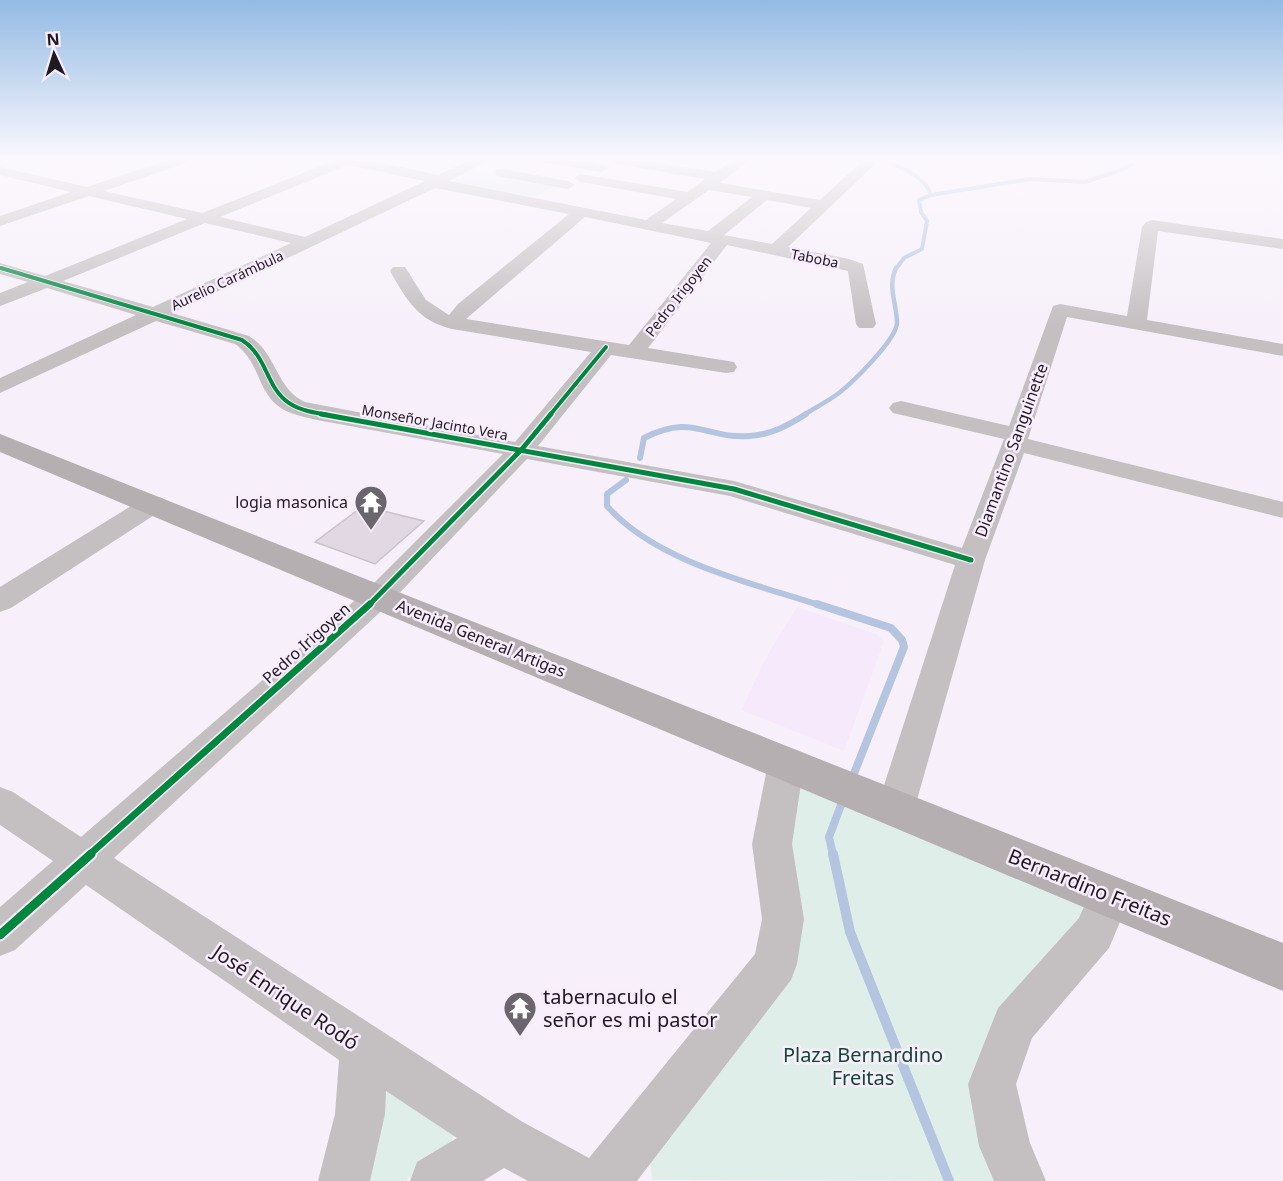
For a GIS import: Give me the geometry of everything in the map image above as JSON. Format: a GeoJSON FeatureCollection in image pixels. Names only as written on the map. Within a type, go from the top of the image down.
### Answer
{"type":"FeatureCollection","features":[{"type":"Feature","properties":{"kind":"main road","name":"Avenida General Artigas"},"geometry":{"type":"LineString","coordinates":[[0,442],[882,802]]}},
{"type":"Feature","properties":{"kind":"main road","name":"Bernardino Freitas"},"geometry":{"type":"LineString","coordinates":[[882,802],[1283,967]]}},
{"type":"Feature","properties":{"kind":"street"},"geometry":{"type":"LineString","coordinates":[[0,221],[23,213]]}},
{"type":"Feature","properties":{"kind":"street"},"geometry":{"type":"LineString","coordinates":[[181,213],[306,242]]}},
{"type":"Feature","properties":{"kind":"street"},"geometry":{"type":"LineString","coordinates":[[0,300],[220,213]]}},
{"type":"Feature","properties":{"kind":"street","name":"Aurelio Carámbula"},"geometry":{"type":"LineString","coordinates":[[0,386],[368,213]]}},
{"type":"Feature","properties":{"kind":"street","name":"Taboba"},"geometry":{"type":"LineString","coordinates":[[580,213],[849,264],[857,268],[866,324]]}},
{"type":"Feature","properties":{"kind":"street"},"geometry":{"type":"LineString","coordinates":[[647,226],[667,213]]}},
{"type":"Feature","properties":{"kind":"street","name":"Pedro Irigoyen"},"geometry":{"type":"LineString","coordinates":[[0,935],[379,596],[620,350],[716,239],[744,213]]}},
{"type":"Feature","properties":{"kind":"street"},"geometry":{"type":"LineString","coordinates":[[775,250],[814,213]]}},
{"type":"Feature","properties":{"kind":"street"},"geometry":{"type":"LineString","coordinates":[[452,323],[465,308],[585,214]]}},
{"type":"Feature","properties":{"kind":"street"},"geometry":{"type":"LineString","coordinates":[[1136,324],[1149,227],[1164,225],[1283,244]]}},
{"type":"Feature","properties":{"kind":"street","name":"Monseñor Jacinto Vera"},"geometry":{"type":"LineString","coordinates":[[0,268],[242,340],[254,346],[261,356],[270,381],[285,400],[296,407],[317,413],[734,489],[971,560]]}},
{"type":"Feature","properties":{"kind":"street"},"geometry":{"type":"LineString","coordinates":[[399,271],[423,310],[431,316],[452,323],[726,367]]}},
{"type":"Feature","properties":{"kind":"street","name":"Diamantino Sanguinette"},"geometry":{"type":"LineString","coordinates":[[882,802],[1016,439],[1060,310],[1283,350]]}},
{"type":"Feature","properties":{"kind":"street"},"geometry":{"type":"LineString","coordinates":[[901,408],[1283,510]]}},
{"type":"Feature","properties":{"kind":"street"},"geometry":{"type":"LineString","coordinates":[[0,601],[153,504]]}},
{"type":"Feature","properties":{"kind":"street"},"geometry":{"type":"LineString","coordinates":[[604,1181],[775,964],[783,919],[772,844],[786,763]]}},
{"type":"Feature","properties":{"kind":"street","name":"José Enrique Rodó"},"geometry":{"type":"LineString","coordinates":[[0,804],[364,1049],[503,1139],[579,1181]]}},
{"type":"Feature","properties":{"kind":"street"},"geometry":{"type":"LineString","coordinates":[[1020,1181],[1005,1146],[992,1084],[1014,1024],[1094,933],[1110,896]]}},
{"type":"Feature","properties":{"kind":"street"},"geometry":{"type":"LineString","coordinates":[[344,1181],[360,1114],[364,1049]]}},
{"type":"Feature","properties":{"kind":"street"},"geometry":{"type":"LineString","coordinates":[[436,1181],[503,1139]]}},
{"type":"Feature","properties":{"kind":"shaded area"},"geometry":{"type":"Polygon","coordinates":[[[797,607],[876,634],[884,642],[844,751],[741,710],[768,654],[797,607]]]}},
{"type":"Feature","properties":{"kind":"green space","name":"Plaza Bernardino Freitas"},"geometry":{"type":"Polygon","coordinates":[[[801,783],[1087,899],[1076,931],[998,1017],[999,1181],[652,1180],[649,1153],[791,971],[788,844],[801,783]]]}},
{"type":"Feature","properties":{"kind":"green space"},"geometry":{"type":"Polygon","coordinates":[[[394,1088],[454,1130],[452,1141],[406,1181],[363,1181],[386,1093],[394,1088]]]}},
{"type":"Feature","properties":{"kind":"building","name":"logia masonica"},"geometry":{"type":"Polygon","coordinates":[[[363,506],[424,521],[375,564],[315,542],[363,506]]]}},
{"type":"Feature","properties":{"kind":"waterway"},"geometry":{"type":"LineString","coordinates":[[895,270],[904,258],[922,249],[927,221],[922,213]]}},
{"type":"Feature","properties":{"kind":"waterway"},"geometry":{"type":"LineString","coordinates":[[804,415],[845,388],[889,340],[897,323],[892,289],[895,270]]}},
{"type":"Feature","properties":{"kind":"waterway"},"geometry":{"type":"LineString","coordinates":[[640,458],[644,438],[661,431],[687,427],[734,436],[749,436],[779,429],[806,414]]}},
{"type":"Feature","properties":{"kind":"waterway"},"geometry":{"type":"LineString","coordinates":[[626,480],[607,494],[607,506],[627,525],[651,542],[678,556],[736,579],[822,606]]}},
{"type":"Feature","properties":{"kind":"waterway"},"geometry":{"type":"LineString","coordinates":[[817,604],[891,628],[902,640],[904,647],[851,781]]}},
{"type":"Feature","properties":{"kind":"waterway"},"geometry":{"type":"LineString","coordinates":[[833,855],[829,837],[844,797]]}},
{"type":"Feature","properties":{"kind":"waterway"},"geometry":{"type":"LineString","coordinates":[[833,854],[850,932],[949,1181]]}},
{"type":"Feature","properties":{"kind":"cycle path"},"geometry":{"type":"LineString","coordinates":[[0,268],[242,340],[258,353],[274,385],[286,401],[305,410],[734,489],[971,560]]}},
{"type":"Feature","properties":{"kind":"cycle path"},"geometry":{"type":"LineString","coordinates":[[0,935],[379,596],[522,449],[606,347]]}},
{"type":"Feature","properties":{"kind":"place","name":"logia masonica"},"geometry":{"type":"Point","coordinates":[371,531]}},
{"type":"Feature","properties":{"kind":"place","name":"tabernaculo el señor es mi pastor"},"geometry":{"type":"Point","coordinates":[520,1037]}}]}
